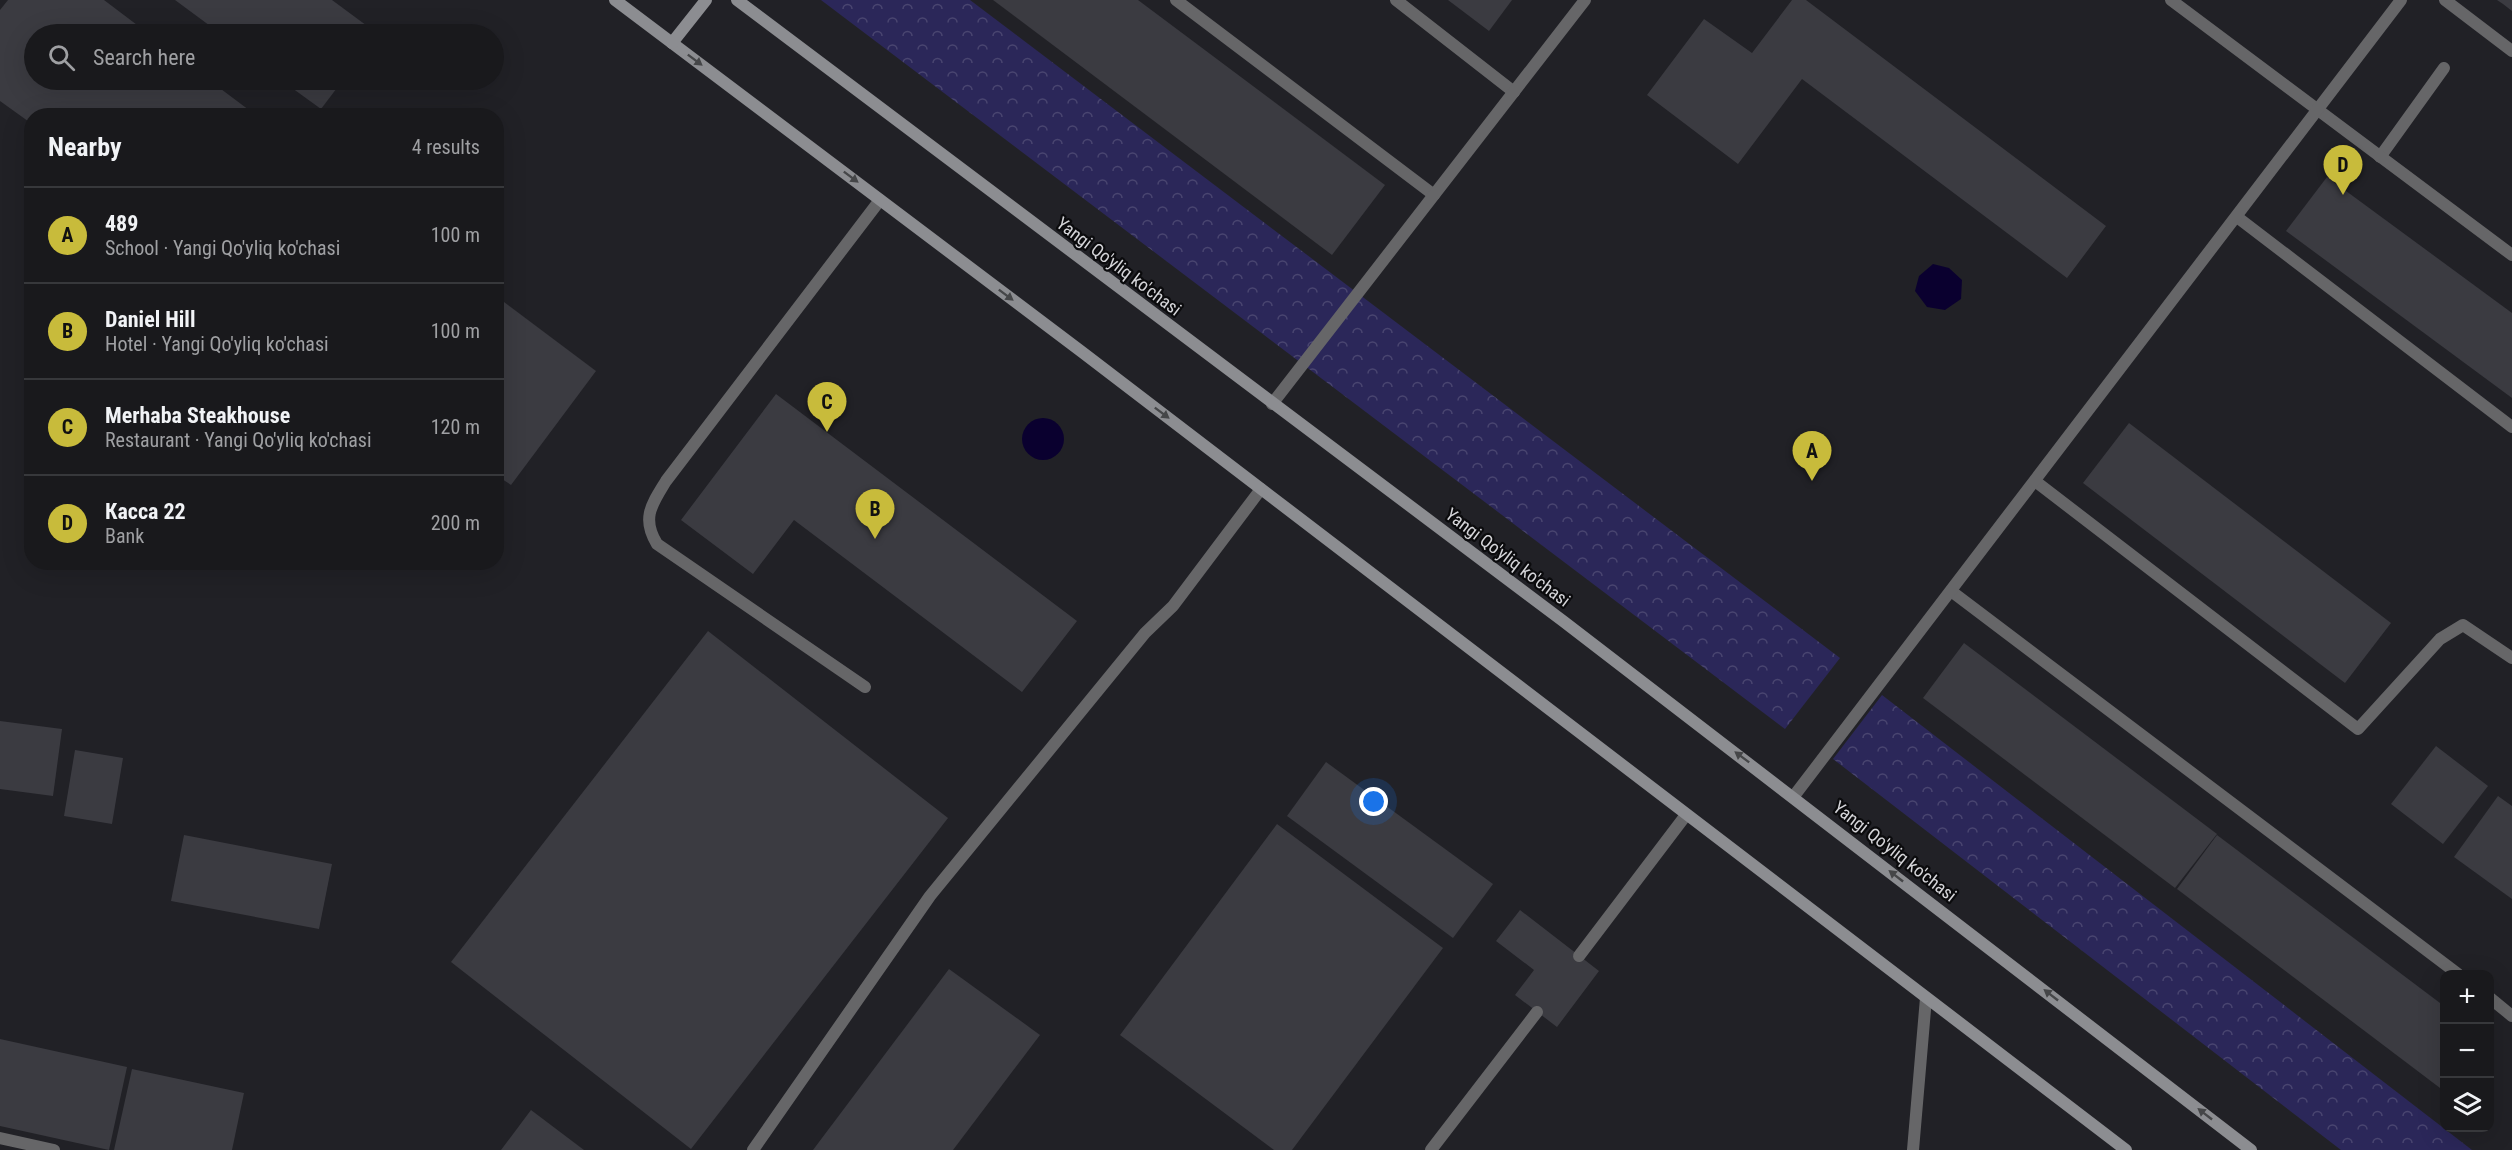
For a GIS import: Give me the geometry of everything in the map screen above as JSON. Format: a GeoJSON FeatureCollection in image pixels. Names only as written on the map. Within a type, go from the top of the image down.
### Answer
{"type":"FeatureCollection","features":[{"type":"Feature","properties":{"kind":"main road"},"geometry":{"type":"LineString","coordinates":[[615,0],[1261,489],[2126,1150]]}},
{"type":"Feature","properties":{"kind":"main road"},"geometry":{"type":"LineString","coordinates":[[672,43],[706,0]]}},
{"type":"Feature","properties":{"kind":"main road","name":"Yangi Qo'yliq ko'chasi"},"geometry":{"type":"LineString","coordinates":[[737,0],[1794,796],[2251,1150]]}},
{"type":"Feature","properties":{"kind":"street"},"geometry":{"type":"LineString","coordinates":[[1176,0],[1434,195]]}},
{"type":"Feature","properties":{"kind":"street"},"geometry":{"type":"LineString","coordinates":[[1396,0],[1514,92]]}},
{"type":"Feature","properties":{"kind":"street"},"geometry":{"type":"LineString","coordinates":[[1272,404],[1585,0]]}},
{"type":"Feature","properties":{"kind":"street"},"geometry":{"type":"LineString","coordinates":[[2171,0],[2512,255]]}},
{"type":"Feature","properties":{"kind":"street"},"geometry":{"type":"LineString","coordinates":[[1794,796],[2402,0]]}},
{"type":"Feature","properties":{"kind":"street"},"geometry":{"type":"LineString","coordinates":[[2445,0],[2512,51]]}},
{"type":"Feature","properties":{"kind":"street"},"geometry":{"type":"LineString","coordinates":[[2380,157],[2444,68]]}},
{"type":"Feature","properties":{"kind":"street"},"geometry":{"type":"LineString","coordinates":[[865,687],[657,544],[649,532],[650,508],[666,481],[880,200]]}},
{"type":"Feature","properties":{"kind":"street"},"geometry":{"type":"LineString","coordinates":[[2237,217],[2512,427]]}},
{"type":"Feature","properties":{"kind":"street"},"geometry":{"type":"LineString","coordinates":[[2035,481],[2358,729],[2440,639],[2463,625],[2512,658]]}},
{"type":"Feature","properties":{"kind":"street"},"geometry":{"type":"LineString","coordinates":[[753,1150],[930,896],[1145,633],[1173,606],[1261,489]]}},
{"type":"Feature","properties":{"kind":"street"},"geometry":{"type":"LineString","coordinates":[[1951,591],[2451,970]]}},
{"type":"Feature","properties":{"kind":"street"},"geometry":{"type":"LineString","coordinates":[[1579,956],[1686,815]]}},
{"type":"Feature","properties":{"kind":"street"},"geometry":{"type":"LineString","coordinates":[[1913,1150],[1926,998]]}},
{"type":"Feature","properties":{"kind":"street"},"geometry":{"type":"LineString","coordinates":[[2494,1001],[2512,1016]]}},
{"type":"Feature","properties":{"kind":"street"},"geometry":{"type":"LineString","coordinates":[[1431,1150],[1537,1012]]}},
{"type":"Feature","properties":{"kind":"street"},"geometry":{"type":"LineString","coordinates":[[0,1138],[54,1150]]}},
{"type":"Feature","properties":{"kind":"green space"},"geometry":{"type":"Polygon","coordinates":[[[821,0],[970,0],[1840,658],[1785,729],[821,0]]]}},
{"type":"Feature","properties":{"kind":"green space"},"geometry":{"type":"Polygon","coordinates":[[[1882,695],[2440,1125],[2440,1132],[2449,1132],[2472,1150],[2341,1150],[1833,759],[1882,695]]]}},
{"type":"Feature","properties":{"kind":"shaded area"},"geometry":{"type":"Polygon","coordinates":[[[1933,264],[1949,268],[1962,280],[1961,299],[1945,310],[1927,307],[1915,291],[1919,276],[1933,264]]]}},
{"type":"Feature","properties":{"kind":"shaded area"},"geometry":{"type":"Polygon","coordinates":[[[1043,418],[1058,424],[1064,439],[1058,454],[1043,460],[1028,454],[1022,439],[1028,424],[1043,418]]]}},
{"type":"Feature","properties":{"kind":"building"},"geometry":{"type":"Polygon","coordinates":[[[8,0],[104,0],[136,24],[24,24],[24,90],[222,90],[246,108],[24,108],[24,118],[0,101],[0,10],[8,0]]]}},
{"type":"Feature","properties":{"kind":"building"},"geometry":{"type":"Polygon","coordinates":[[[175,0],[332,0],[364,24],[207,24],[175,0]]]}},
{"type":"Feature","properties":{"kind":"building"},"geometry":{"type":"Polygon","coordinates":[[[993,0],[1138,0],[1385,185],[1332,255],[993,0]]]}},
{"type":"Feature","properties":{"kind":"building"},"geometry":{"type":"Polygon","coordinates":[[[1448,0],[1512,0],[1489,31],[1448,0]]]}},
{"type":"Feature","properties":{"kind":"building"},"geometry":{"type":"Polygon","coordinates":[[[1792,0],[1806,0],[2106,226],[2067,278],[1802,79],[1738,164],[1647,95],[1704,19],[1752,53],[1792,0]]]}},
{"type":"Feature","properties":{"kind":"building"},"geometry":{"type":"Polygon","coordinates":[[[2497,0],[2512,0],[2512,11],[2503,4],[2497,0]]]}},
{"type":"Feature","properties":{"kind":"building"},"geometry":{"type":"Polygon","coordinates":[[[295,90],[335,90],[320,108],[295,90]]]}},
{"type":"Feature","properties":{"kind":"building"},"geometry":{"type":"Polygon","coordinates":[[[2327,177],[2512,313],[2512,398],[2286,231],[2327,177]]]}},
{"type":"Feature","properties":{"kind":"building"},"geometry":{"type":"Polygon","coordinates":[[[504,302],[596,371],[511,485],[504,480],[504,302]]]}},
{"type":"Feature","properties":{"kind":"building"},"geometry":{"type":"Polygon","coordinates":[[[776,394],[1077,621],[1022,692],[794,520],[753,574],[681,520],[776,394]]]}},
{"type":"Feature","properties":{"kind":"building"},"geometry":{"type":"Polygon","coordinates":[[[2129,423],[2391,623],[2345,683],[2083,483],[2129,423]]]}},
{"type":"Feature","properties":{"kind":"building"},"geometry":{"type":"Polygon","coordinates":[[[708,631],[948,818],[691,1149],[451,962],[708,631]]]}},
{"type":"Feature","properties":{"kind":"building"},"geometry":{"type":"Polygon","coordinates":[[[1964,643],[2217,834],[2175,888],[1923,698],[1964,643]]]}},
{"type":"Feature","properties":{"kind":"building"},"geometry":{"type":"Polygon","coordinates":[[[0,721],[62,729],[53,796],[0,789],[0,721]]]}},
{"type":"Feature","properties":{"kind":"building"},"geometry":{"type":"Polygon","coordinates":[[[2436,746],[2488,786],[2443,844],[2391,804],[2436,746]]]}},
{"type":"Feature","properties":{"kind":"building"},"geometry":{"type":"Polygon","coordinates":[[[75,750],[123,758],[112,824],[64,816],[75,750]]]}},
{"type":"Feature","properties":{"kind":"building"},"geometry":{"type":"Polygon","coordinates":[[[1326,762],[1493,884],[1453,938],[1287,816],[1326,762]]]}},
{"type":"Feature","properties":{"kind":"building"},"geometry":{"type":"Polygon","coordinates":[[[2498,796],[2512,806],[2512,899],[2454,857],[2498,796]]]}},
{"type":"Feature","properties":{"kind":"building"},"geometry":{"type":"Polygon","coordinates":[[[1277,824],[1443,948],[1292,1150],[1274,1150],[1120,1035],[1277,824]]]}},
{"type":"Feature","properties":{"kind":"building"},"geometry":{"type":"Polygon","coordinates":[[[184,835],[332,864],[319,929],[171,901],[184,835]]]}},
{"type":"Feature","properties":{"kind":"building"},"geometry":{"type":"Polygon","coordinates":[[[2217,835],[2440,1003],[2440,1088],[2177,889],[2217,835]]]}},
{"type":"Feature","properties":{"kind":"building"},"geometry":{"type":"Polygon","coordinates":[[[1520,910],[1599,971],[1557,1027],[1515,995],[1534,970],[1496,941],[1520,910]]]}},
{"type":"Feature","properties":{"kind":"building"},"geometry":{"type":"Polygon","coordinates":[[[949,969],[1040,1035],[953,1150],[813,1150],[949,969]]]}},
{"type":"Feature","properties":{"kind":"building"},"geometry":{"type":"Polygon","coordinates":[[[0,1039],[127,1067],[109,1150],[0,1126],[0,1039]]]}},
{"type":"Feature","properties":{"kind":"building"},"geometry":{"type":"Polygon","coordinates":[[[132,1069],[244,1093],[232,1150],[114,1150],[132,1069]]]}},
{"type":"Feature","properties":{"kind":"building"},"geometry":{"type":"Polygon","coordinates":[[[531,1110],[584,1150],[501,1150],[531,1110]]]}},
{"type":"Feature","properties":{"kind":"place","name":"Касса 22"},"geometry":{"type":"Point","coordinates":[2343,195]}},
{"type":"Feature","properties":{"kind":"place","name":"Merhaba Steakhouse"},"geometry":{"type":"Point","coordinates":[827,432]}},
{"type":"Feature","properties":{"kind":"place","name":"489"},"geometry":{"type":"Point","coordinates":[1812,481]}},
{"type":"Feature","properties":{"kind":"place","name":"Daniel Hill"},"geometry":{"type":"Point","coordinates":[875,539]}}]}
